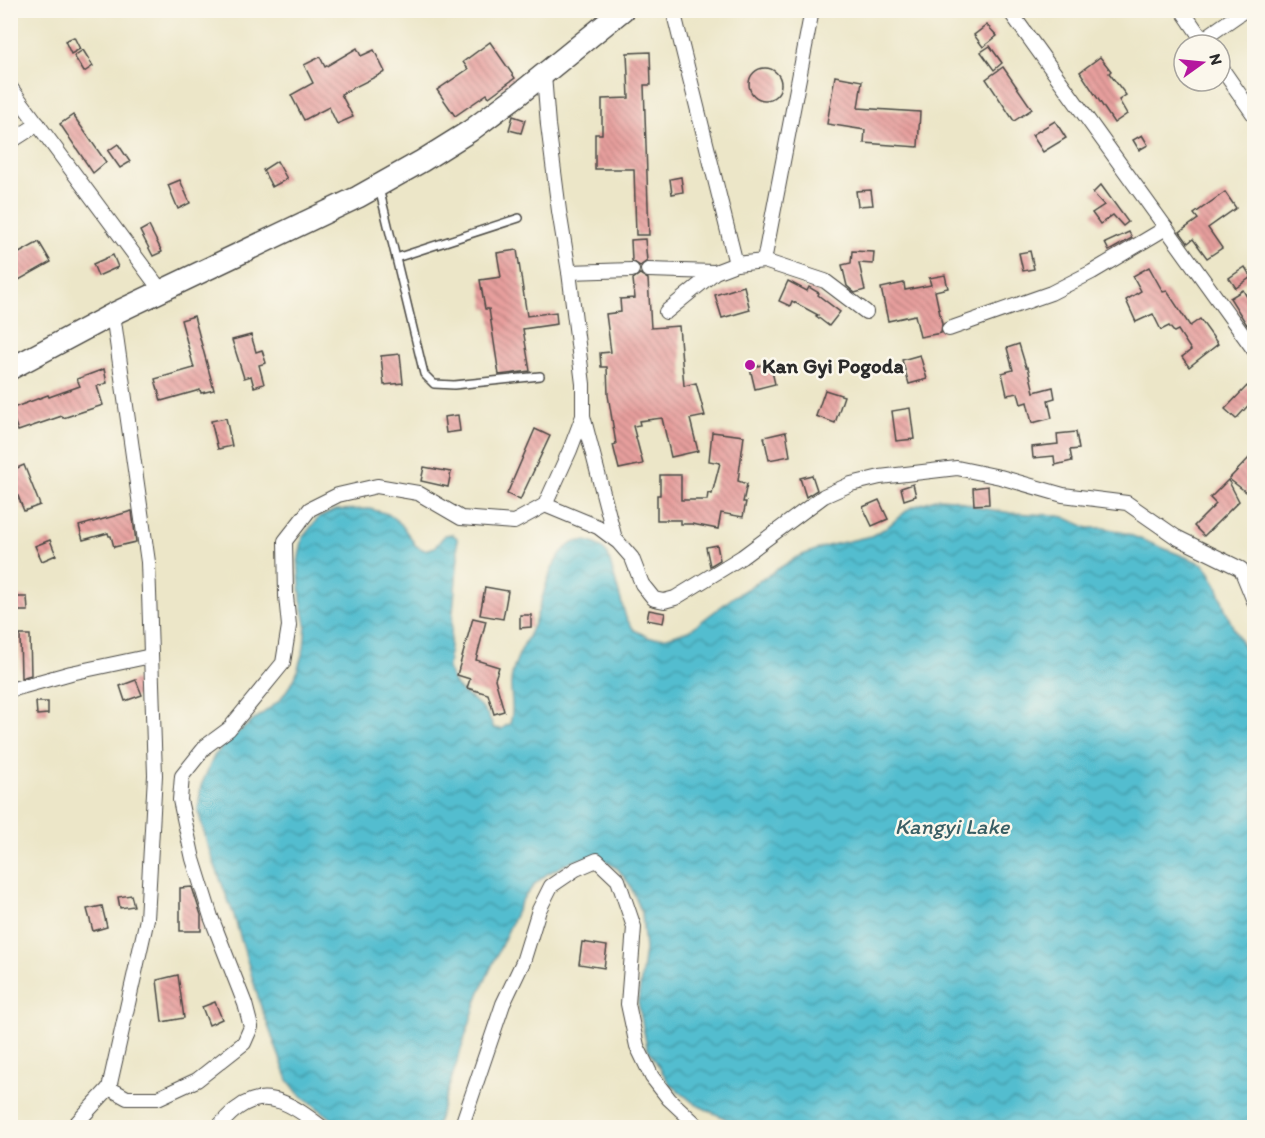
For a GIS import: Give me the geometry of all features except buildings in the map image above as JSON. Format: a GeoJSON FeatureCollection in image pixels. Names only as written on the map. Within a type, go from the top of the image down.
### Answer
{"type":"FeatureCollection","features":[{"type":"Feature","properties":{"kind":"highway"},"geometry":{"type":"LineString","coordinates":[[10,369],[113,314],[162,292],[422,161],[470,130],[544,75],[623,10]]}},
{"type":"Feature","properties":{"kind":"street"},"geometry":{"type":"LineString","coordinates":[[673,10],[736,264]]}},
{"type":"Feature","properties":{"kind":"street"},"geometry":{"type":"LineString","coordinates":[[764,261],[812,10]]}},
{"type":"Feature","properties":{"kind":"street"},"geometry":{"type":"LineString","coordinates":[[1010,10],[1254,350]]}},
{"type":"Feature","properties":{"kind":"street"},"geometry":{"type":"LineString","coordinates":[[1182,10],[1198,33]]}},
{"type":"Feature","properties":{"kind":"street"},"geometry":{"type":"LineString","coordinates":[[1216,33],[1245,10]]}},
{"type":"Feature","properties":{"kind":"street"},"geometry":{"type":"LineString","coordinates":[[544,75],[556,189],[583,384],[583,416],[615,539]]}},
{"type":"Feature","properties":{"kind":"street"},"geometry":{"type":"LineString","coordinates":[[1232,84],[1254,116]]}},
{"type":"Feature","properties":{"kind":"street"},"geometry":{"type":"LineString","coordinates":[[10,87],[162,292]]}},
{"type":"Feature","properties":{"kind":"street"},"geometry":{"type":"LineString","coordinates":[[10,142],[38,124]]}},
{"type":"Feature","properties":{"kind":"street"},"geometry":{"type":"LineString","coordinates":[[949,329],[1051,293],[1166,228]]}},
{"type":"Feature","properties":{"kind":"street"},"geometry":{"type":"LineString","coordinates":[[666,312],[715,272],[736,264],[764,261],[825,281],[866,312]]}},
{"type":"Feature","properties":{"kind":"street"},"geometry":{"type":"LineString","coordinates":[[569,272],[632,270]]}},
{"type":"Feature","properties":{"kind":"street"},"geometry":{"type":"LineString","coordinates":[[648,270],[715,272]]}},
{"type":"Feature","properties":{"kind":"street"},"geometry":{"type":"LineString","coordinates":[[72,1128],[109,1088],[147,919],[155,775],[148,562],[113,314]]}},
{"type":"Feature","properties":{"kind":"street"},"geometry":{"type":"LineString","coordinates":[[109,1088],[127,1098],[158,1098],[196,1080],[244,1043],[251,1027],[245,1004],[211,917],[193,860],[180,800],[182,776],[206,746],[229,729],[283,663],[289,626],[285,541],[310,509],[338,495],[378,486],[418,493],[461,518],[514,522],[545,506],[583,416]]}},
{"type":"Feature","properties":{"kind":"street"},"geometry":{"type":"LineString","coordinates":[[545,506],[598,527],[615,539],[632,558],[642,584],[654,599],[664,601],[675,598],[742,557],[824,496],[851,484],[909,472],[957,468],[1000,477],[1063,495],[1127,503],[1176,537],[1241,569],[1254,601]]}},
{"type":"Feature","properties":{"kind":"street"},"geometry":{"type":"LineString","coordinates":[[1241,569],[1254,561]]}},
{"type":"Feature","properties":{"kind":"street"},"geometry":{"type":"LineString","coordinates":[[10,690],[71,673],[151,656]]}},
{"type":"Feature","properties":{"kind":"street"},"geometry":{"type":"LineString","coordinates":[[461,1128],[504,1004],[523,962],[538,910],[551,886],[576,869],[597,860],[618,880],[634,927],[628,1004],[637,1046],[652,1077],[669,1099],[700,1128]]}},
{"type":"Feature","properties":{"kind":"street"},"geometry":{"type":"LineString","coordinates":[[217,1128],[239,1107],[262,1097],[282,1100],[323,1128]]}},
{"type":"Feature","properties":{"kind":"lane"},"geometry":{"type":"LineString","coordinates":[[378,185],[424,374],[434,384],[454,385],[540,376]]}},
{"type":"Feature","properties":{"kind":"lane"},"geometry":{"type":"LineString","coordinates":[[396,258],[519,218]]}},
{"type":"Feature","properties":{"kind":"water","name":"Kangyi Lake"},"geometry":{"type":"Polygon","coordinates":[[[938,498],[953,499],[981,508],[1011,513],[1064,517],[1088,528],[1105,528],[1125,533],[1203,564],[1215,583],[1234,628],[1254,662],[1254,1127],[743,1127],[695,1104],[669,1083],[647,1047],[638,1002],[645,950],[642,913],[630,885],[618,869],[604,860],[587,857],[568,863],[547,874],[522,900],[479,994],[436,1127],[343,1127],[298,1093],[288,1080],[260,1004],[234,916],[207,844],[198,810],[201,786],[214,756],[231,738],[280,700],[295,678],[304,648],[306,624],[298,562],[303,537],[318,518],[335,510],[370,509],[388,514],[401,524],[416,546],[424,550],[435,547],[445,535],[452,534],[457,538],[458,557],[448,668],[456,686],[483,709],[494,728],[501,729],[510,723],[511,682],[517,660],[537,616],[549,576],[555,563],[570,545],[585,541],[603,549],[608,555],[626,618],[634,630],[650,638],[667,637],[690,630],[735,596],[797,557],[827,546],[871,536],[886,528],[910,508],[938,498]]]}},
{"type":"Feature","properties":{"kind":"place","name":"Kan Gyi Pogoda"},"geometry":{"type":"Point","coordinates":[750,365]}}]}
